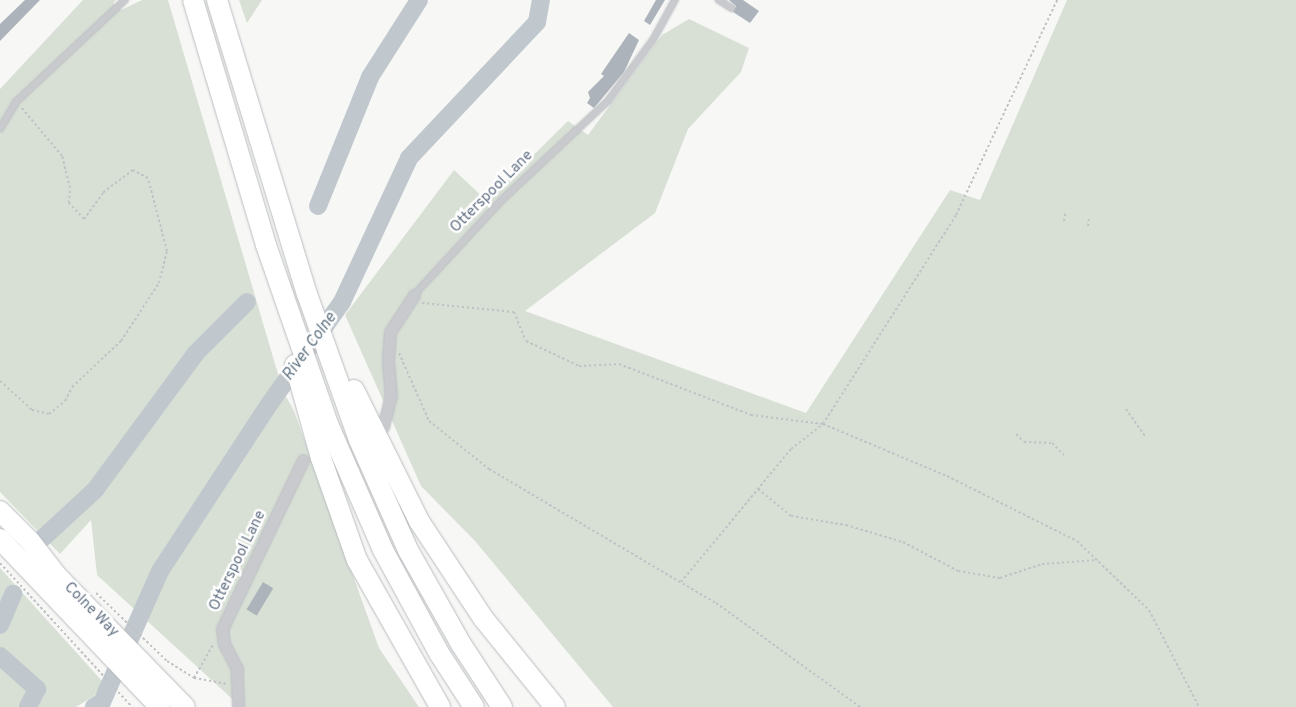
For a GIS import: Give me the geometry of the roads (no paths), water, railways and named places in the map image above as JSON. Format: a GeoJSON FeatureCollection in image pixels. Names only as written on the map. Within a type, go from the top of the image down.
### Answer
{"type":"FeatureCollection","features":[{"type":"Feature","properties":{"kind":"highway"},"geometry":{"type":"LineString","coordinates":[[193,0],[291,318],[307,387],[356,560],[440,707]]}},
{"type":"Feature","properties":{"kind":"highway"},"geometry":{"type":"LineString","coordinates":[[217,0],[307,294],[333,352],[419,521],[483,618],[555,707]]}},
{"type":"Feature","properties":{"kind":"highway"},"geometry":{"type":"LineString","coordinates":[[333,352],[359,440],[408,550],[461,644],[502,707]]}},
{"type":"Feature","properties":{"kind":"highway"},"geometry":{"type":"LineString","coordinates":[[307,387],[383,550],[439,653],[474,707]]}},
{"type":"Feature","properties":{"kind":"highway","name":"Colne Way"},"geometry":{"type":"LineString","coordinates":[[0,511],[96,641],[141,648],[184,707]]}},
{"type":"Feature","properties":{"kind":"highway","name":"Colne Way"},"geometry":{"type":"LineString","coordinates":[[0,539],[160,707]]}},
{"type":"Feature","properties":{"kind":"highway"},"geometry":{"type":"LineString","coordinates":[[141,648],[193,707]]}},
{"type":"Feature","properties":{"kind":"highway"},"geometry":{"type":"LineString","coordinates":[[134,680],[155,707]]}},
{"type":"Feature","properties":{"kind":"street","name":"Otterspool Lane"},"geometry":{"type":"LineString","coordinates":[[383,427],[391,396],[388,360],[390,332],[412,298]]}},
{"type":"Feature","properties":{"kind":"street","name":"Otterspool Lane"},"geometry":{"type":"LineString","coordinates":[[238,707],[239,686],[237,669],[224,643],[222,629],[303,460]]}},
{"type":"Feature","properties":{"kind":"lane","name":"Otterspool Lane"},"geometry":{"type":"LineString","coordinates":[[412,298],[501,201],[608,101],[653,40],[675,0]]}},
{"type":"Feature","properties":{"kind":"lane"},"geometry":{"type":"LineString","coordinates":[[719,0],[732,8]]}},
{"type":"Feature","properties":{"kind":"lane"},"geometry":{"type":"LineString","coordinates":[[0,129],[16,102],[123,1]]}},
{"type":"Feature","properties":{"kind":"waterway"},"geometry":{"type":"LineString","coordinates":[[318,206],[370,77],[419,0]]}},
{"type":"Feature","properties":{"kind":"waterway","name":"River Colne"},"geometry":{"type":"LineString","coordinates":[[94,707],[102,702],[160,571],[270,403],[342,302],[409,158],[537,22],[541,0]]}},
{"type":"Feature","properties":{"kind":"waterway"},"geometry":{"type":"LineString","coordinates":[[43,538],[95,490],[196,353],[247,302]]}},
{"type":"Feature","properties":{"kind":"waterway"},"geometry":{"type":"LineString","coordinates":[[0,625],[13,594]]}},
{"type":"Feature","properties":{"kind":"waterway"},"geometry":{"type":"LineString","coordinates":[[0,656],[37,689],[28,707]]}}]}
